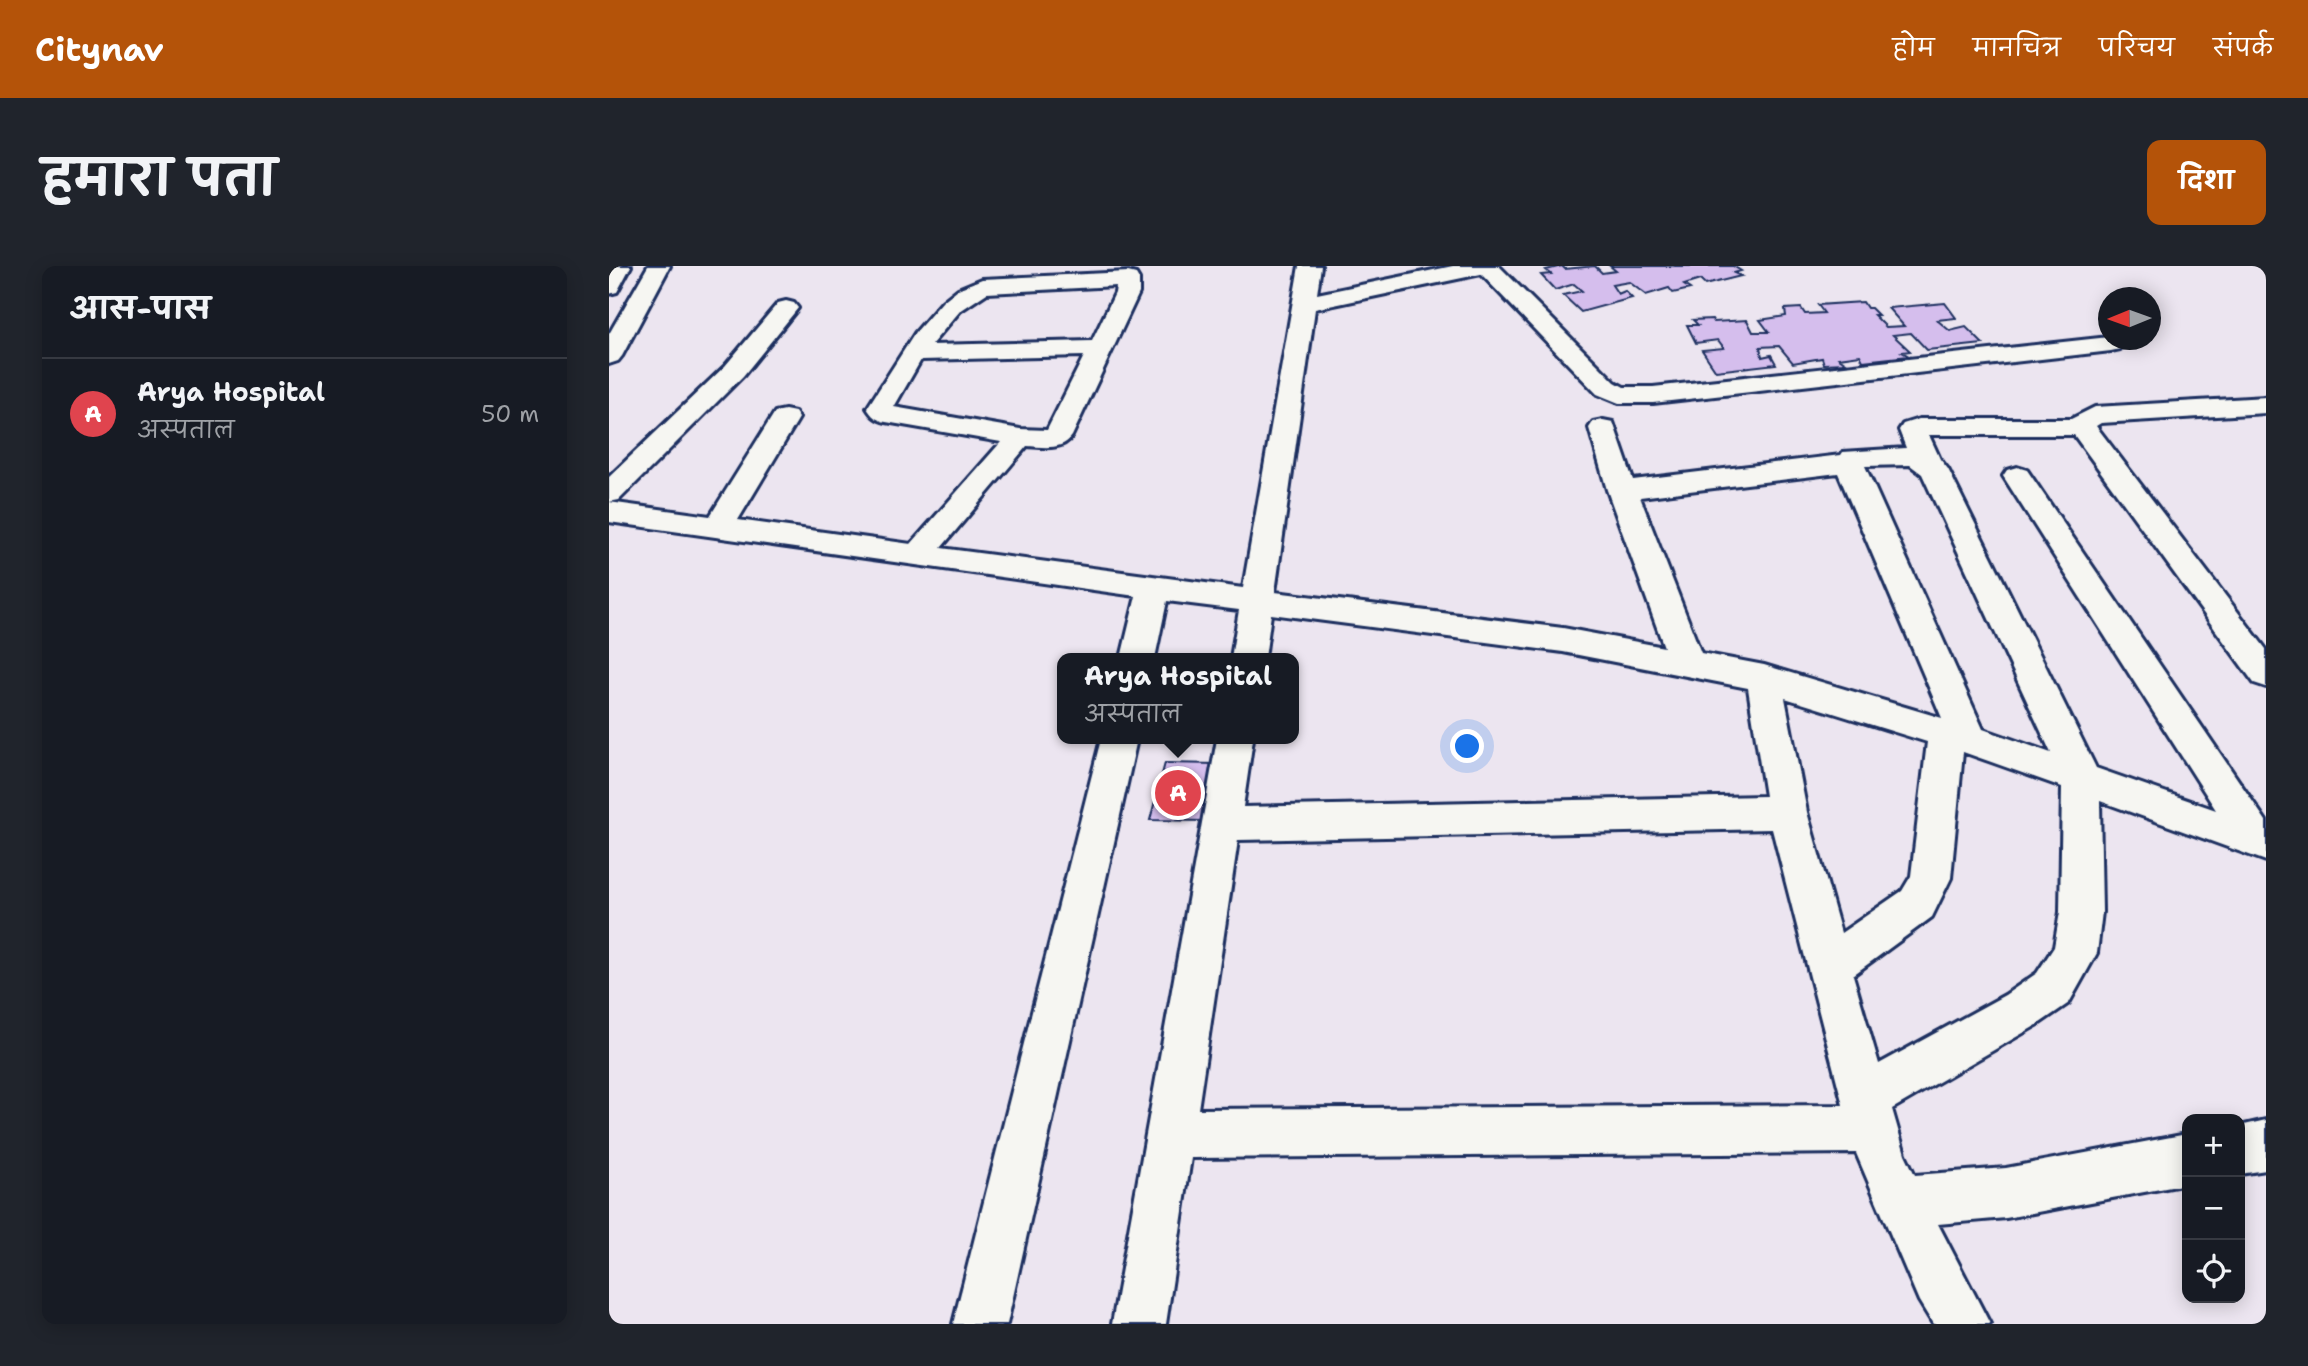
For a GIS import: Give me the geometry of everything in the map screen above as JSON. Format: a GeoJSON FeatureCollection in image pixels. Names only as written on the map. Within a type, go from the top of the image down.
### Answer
{"type":"FeatureCollection","features":[{"type":"Feature","properties":{"kind":"main road"},"geometry":{"type":"LineString","coordinates":[[609,286],[620,266]]}},
{"type":"Feature","properties":{"kind":"main road"},"geometry":{"type":"LineString","coordinates":[[609,356],[659,266]]}},
{"type":"Feature","properties":{"kind":"main road"},"geometry":{"type":"LineString","coordinates":[[1249,653],[1311,266]]}},
{"type":"Feature","properties":{"kind":"main road"},"geometry":{"type":"LineString","coordinates":[[1304,304],[1486,266],[1606,388],[1619,395],[1653,395],[2098,345]]}},
{"type":"Feature","properties":{"kind":"main road"},"geometry":{"type":"LineString","coordinates":[[1128,279],[1127,293],[1101,348],[1058,436],[1052,439],[1020,437],[886,414],[880,408],[940,316],[963,295],[982,286],[1128,279]]}},
{"type":"Feature","properties":{"kind":"main road"},"geometry":{"type":"LineString","coordinates":[[609,493],[734,371],[786,308]]}},
{"type":"Feature","properties":{"kind":"main road"},"geometry":{"type":"LineString","coordinates":[[916,353],[1101,348]]}},
{"type":"Feature","properties":{"kind":"main road"},"geometry":{"type":"LineString","coordinates":[[2266,405],[2095,415],[2086,417],[2082,422],[2083,427],[2266,674]]}},
{"type":"Feature","properties":{"kind":"main road"},"geometry":{"type":"LineString","coordinates":[[719,526],[785,418]]}},
{"type":"Feature","properties":{"kind":"main road"},"geometry":{"type":"LineString","coordinates":[[1170,1134],[1869,1114],[2053,988],[2075,953],[2081,912],[2081,776],[1913,430],[1919,427],[2083,427]]}},
{"type":"Feature","properties":{"kind":"main road"},"geometry":{"type":"LineString","coordinates":[[1602,428],[1622,490],[1688,664]]}},
{"type":"Feature","properties":{"kind":"main road"},"geometry":{"type":"LineString","coordinates":[[919,554],[1020,437]]}},
{"type":"Feature","properties":{"kind":"main road"},"geometry":{"type":"LineString","coordinates":[[1850,463],[1853,458],[1864,456],[1917,456],[1926,460]]}},
{"type":"Feature","properties":{"kind":"main road"},"geometry":{"type":"LineString","coordinates":[[1622,490],[1850,463]]}},
{"type":"Feature","properties":{"kind":"main road"},"geometry":{"type":"LineString","coordinates":[[1829,967],[1917,904],[1931,878],[1957,737],[1850,463]]}},
{"type":"Feature","properties":{"kind":"main road"},"geometry":{"type":"LineString","coordinates":[[2017,476],[2261,842]]}},
{"type":"Feature","properties":{"kind":"main road"},"geometry":{"type":"LineString","coordinates":[[609,512],[1154,588],[1563,640],[1764,678],[2081,776],[2261,842]]}},
{"type":"Feature","properties":{"kind":"main road"},"geometry":{"type":"LineString","coordinates":[[1139,653],[1154,588]]}},
{"type":"Feature","properties":{"kind":"main road"},"geometry":{"type":"LineString","coordinates":[[1764,678],[1787,813],[1882,1160],[1938,1282],[1963,1324]]}},
{"type":"Feature","properties":{"kind":"main road"},"geometry":{"type":"LineString","coordinates":[[979,1324],[1118,744]]}},
{"type":"Feature","properties":{"kind":"main road"},"geometry":{"type":"LineString","coordinates":[[1139,1324],[1234,744]]}},
{"type":"Feature","properties":{"kind":"main road"},"geometry":{"type":"LineString","coordinates":[[1221,824],[1787,813]]}},
{"type":"Feature","properties":{"kind":"main road"},"geometry":{"type":"LineString","coordinates":[[2245,1149],[2266,1145]]}},
{"type":"Feature","properties":{"kind":"main road"},"geometry":{"type":"LineString","coordinates":[[1901,1202],[2006,1193],[2182,1160]]}},
{"type":"Feature","properties":{"kind":"building"},"geometry":{"type":"Polygon","coordinates":[[[1562,266],[1565,269],[1595,266],[1602,273],[1616,271],[1610,266],[1733,266],[1741,271],[1734,273],[1741,276],[1705,285],[1700,280],[1684,285],[1690,289],[1673,293],[1669,288],[1646,295],[1629,282],[1612,285],[1618,294],[1625,291],[1632,298],[1581,312],[1563,295],[1582,291],[1574,284],[1555,290],[1541,275],[1551,274],[1546,270],[1562,266]]]}},
{"type":"Feature","properties":{"kind":"building"},"geometry":{"type":"Polygon","coordinates":[[[1863,302],[1878,315],[1874,315],[1886,327],[1904,326],[1888,308],[1945,303],[1956,318],[1937,320],[1950,331],[1966,327],[1983,344],[1927,350],[1911,333],[1893,335],[1910,351],[1902,352],[1909,356],[1863,361],[1860,355],[1839,358],[1846,363],[1824,364],[1822,358],[1793,363],[1779,346],[1760,347],[1762,357],[1771,355],[1776,364],[1716,371],[1702,350],[1724,348],[1718,340],[1696,343],[1687,325],[1698,325],[1693,320],[1747,320],[1753,332],[1769,332],[1760,320],[1786,316],[1785,309],[1801,308],[1805,314],[1824,313],[1818,305],[1863,302]]]}},
{"type":"Feature","properties":{"kind":"building"},"geometry":{"type":"Polygon","coordinates":[[[1165,763],[1217,764],[1205,821],[1150,820],[1165,763]]]}},
{"type":"Feature","properties":{"kind":"place","name":"Arya Hospital"},"geometry":{"type":"Point","coordinates":[1178,793]}}]}
